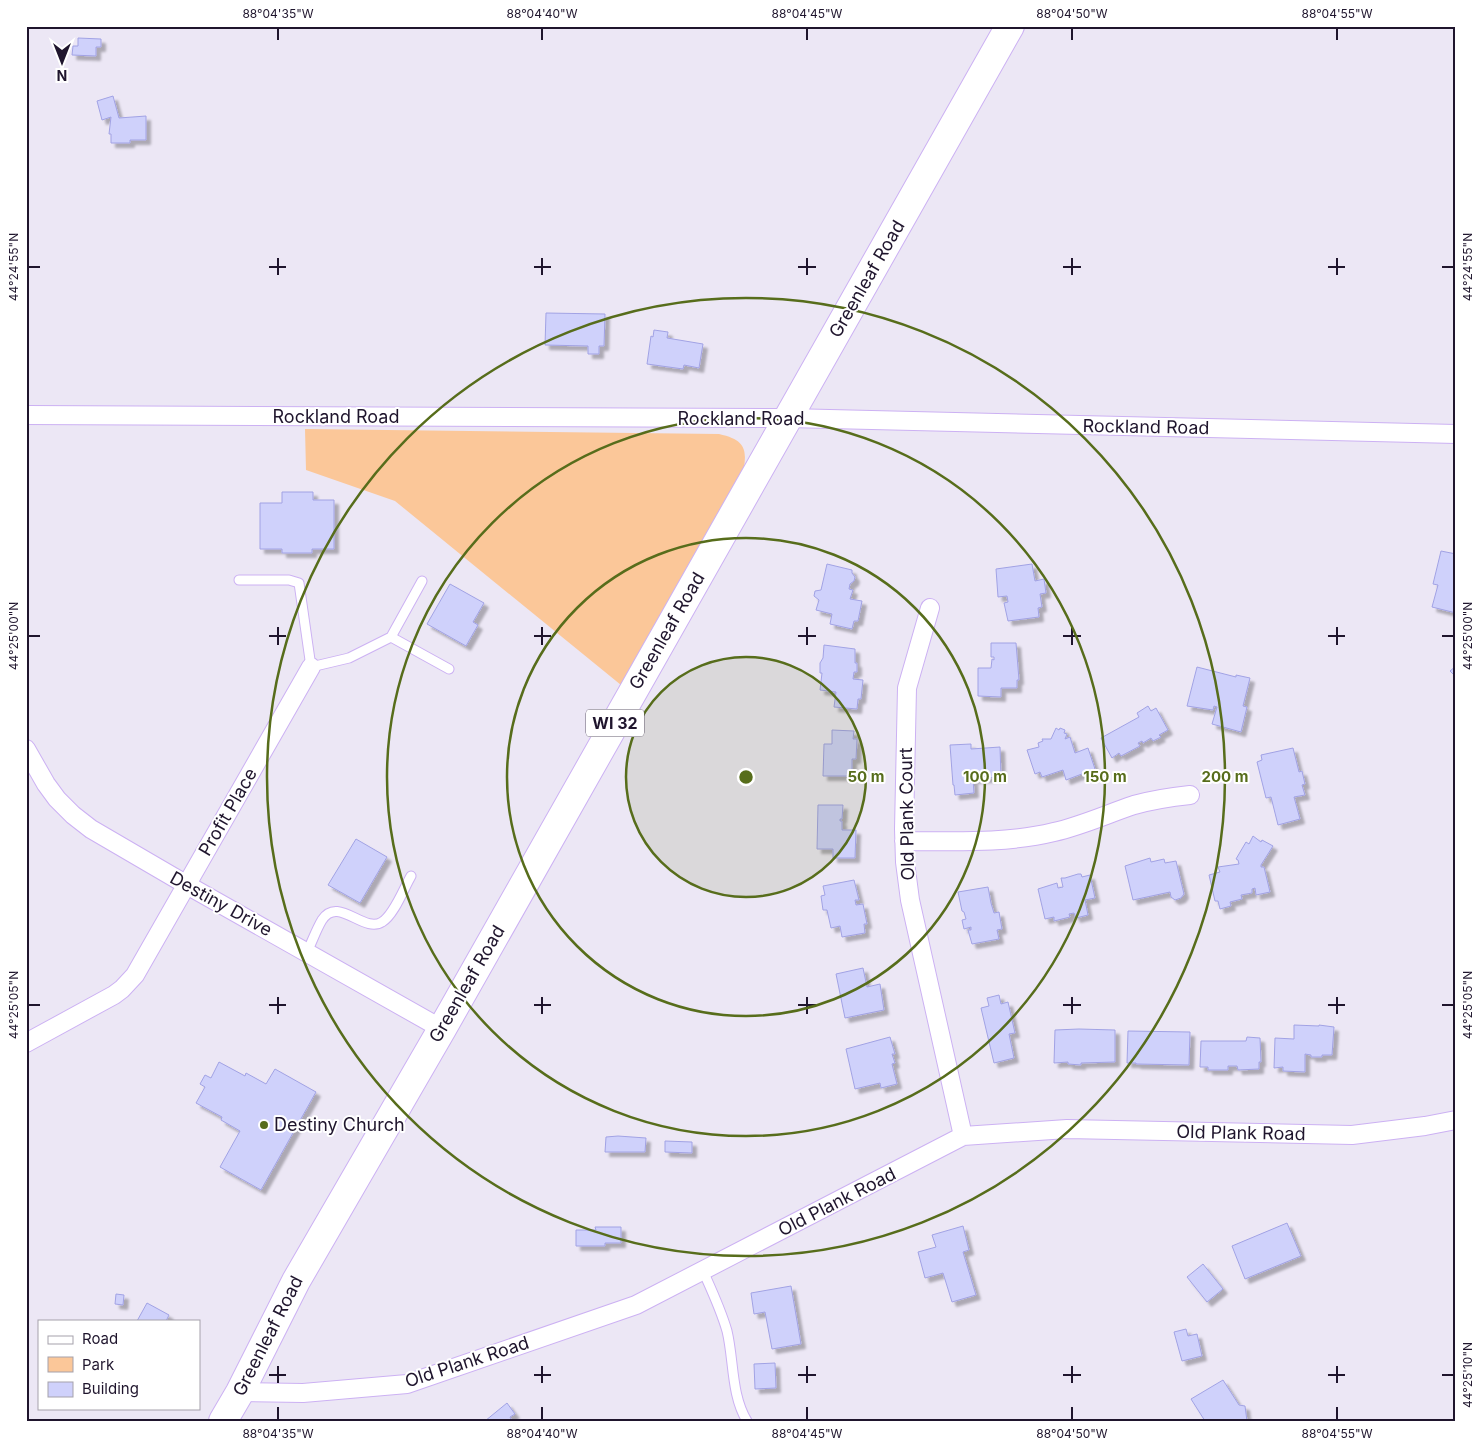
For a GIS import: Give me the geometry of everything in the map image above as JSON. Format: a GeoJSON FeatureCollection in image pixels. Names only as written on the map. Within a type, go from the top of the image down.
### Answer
{"type":"FeatureCollection","features":[{"type":"Feature","properties":{"kind":"main road","name":"Greenleaf Road"},"geometry":{"type":"LineString","coordinates":[[223,1421],[240,1392],[296,1281],[442,1029],[1010,26]]}},
{"type":"Feature","properties":{"kind":"street","name":"Rockland Road"},"geometry":{"type":"LineString","coordinates":[[26,415],[788,418],[1456,434]]}},
{"type":"Feature","properties":{"kind":"street","name":"Old Plank Court"},"geometry":{"type":"LineString","coordinates":[[930,608],[907,688],[905,726],[905,862],[910,900],[963,1136]]}},
{"type":"Feature","properties":{"kind":"street","name":"Profit Place"},"geometry":{"type":"LineString","coordinates":[[26,1043],[105,1000],[122,989],[135,975],[311,667]]}},
{"type":"Feature","properties":{"kind":"street","name":"Destiny Drive"},"geometry":{"type":"LineString","coordinates":[[26,749],[46,784],[73,815],[104,837],[442,1029]]}},
{"type":"Feature","properties":{"kind":"street"},"geometry":{"type":"LineString","coordinates":[[904,841],[1009,840],[1089,822],[1158,799],[1190,794]]}},
{"type":"Feature","properties":{"kind":"street","name":"Old Plank Road"},"geometry":{"type":"LineString","coordinates":[[240,1392],[303,1393],[407,1384],[636,1305],[963,1136],[1067,1129],[1352,1135],[1425,1126],[1456,1120]]}},
{"type":"Feature","properties":{"kind":"lane"},"geometry":{"type":"LineString","coordinates":[[239,580],[289,580],[299,583],[311,667],[349,658],[391,637],[422,582]]}},
{"type":"Feature","properties":{"kind":"lane"},"geometry":{"type":"LineString","coordinates":[[391,637],[449,669]]}},
{"type":"Feature","properties":{"kind":"lane"},"geometry":{"type":"LineString","coordinates":[[307,952],[322,919],[329,914],[340,912],[358,918],[368,925],[382,923],[389,917],[410,876]]}},
{"type":"Feature","properties":{"kind":"lane"},"geometry":{"type":"LineString","coordinates":[[703,1271],[718,1302],[727,1332],[736,1386],[743,1414],[747,1421]]}},
{"type":"Feature","properties":{"kind":"green space"},"geometry":{"type":"Polygon","coordinates":[[[305,429],[719,434],[737,440],[744,450],[745,463],[742,481],[621,685],[395,501],[306,470],[305,429]]]}},
{"type":"Feature","properties":{"kind":"building"},"geometry":{"type":"Polygon","coordinates":[[[78,38],[101,39],[101,47],[96,47],[96,56],[72,55],[73,46],[78,46],[78,38]]]}},
{"type":"Feature","properties":{"kind":"building"},"geometry":{"type":"Polygon","coordinates":[[[113,96],[119,118],[146,116],[146,140],[130,140],[130,143],[111,143],[111,134],[109,134],[111,117],[102,120],[97,101],[113,96]]]}},
{"type":"Feature","properties":{"kind":"building"},"geometry":{"type":"Polygon","coordinates":[[[546,313],[605,314],[604,346],[599,346],[599,354],[588,354],[588,346],[545,345],[546,313]]]}},
{"type":"Feature","properties":{"kind":"building"},"geometry":{"type":"Polygon","coordinates":[[[654,330],[668,332],[667,338],[703,344],[699,368],[684,365],[683,369],[647,364],[651,336],[653,337],[654,330]]]}},
{"type":"Feature","properties":{"kind":"building"},"geometry":{"type":"Polygon","coordinates":[[[282,492],[313,492],[313,500],[334,500],[334,549],[312,549],[312,553],[282,553],[282,549],[260,549],[260,503],[282,503],[282,492]]]}},
{"type":"Feature","properties":{"kind":"building"},"geometry":{"type":"Polygon","coordinates":[[[1441,551],[1456,554],[1456,613],[1432,607],[1438,585],[1433,584],[1441,551]]]}},
{"type":"Feature","properties":{"kind":"building"},"geometry":{"type":"Polygon","coordinates":[[[827,564],[852,570],[855,577],[854,581],[850,584],[849,589],[853,590],[850,599],[862,601],[858,621],[854,621],[852,629],[830,624],[832,614],[816,610],[819,600],[814,596],[815,591],[821,590],[827,564]]]}},
{"type":"Feature","properties":{"kind":"building"},"geometry":{"type":"Polygon","coordinates":[[[1032,564],[1035,581],[1044,579],[1046,593],[1040,594],[1042,607],[1038,608],[1039,617],[1008,621],[1004,603],[1008,602],[1007,596],[998,597],[996,569],[1032,564]]]}},
{"type":"Feature","properties":{"kind":"building"},"geometry":{"type":"Polygon","coordinates":[[[450,584],[484,603],[473,622],[478,625],[466,646],[427,624],[450,584]]]}},
{"type":"Feature","properties":{"kind":"building"},"geometry":{"type":"Polygon","coordinates":[[[991,643],[1016,643],[1019,680],[1017,680],[1017,688],[1001,688],[1001,697],[978,696],[978,668],[991,668],[992,659],[994,660],[994,657],[991,657],[991,643]]]}},
{"type":"Feature","properties":{"kind":"building"},"geometry":{"type":"Polygon","coordinates":[[[824,645],[855,649],[857,672],[854,672],[853,679],[863,680],[861,699],[858,699],[857,709],[834,707],[836,692],[820,690],[822,673],[820,673],[820,663],[823,658],[824,645]]]}},
{"type":"Feature","properties":{"kind":"building"},"geometry":{"type":"Polygon","coordinates":[[[1456,666],[1456,677],[1450,671],[1456,666]]]}},
{"type":"Feature","properties":{"kind":"building"},"geometry":{"type":"Polygon","coordinates":[[[1197,667],[1236,677],[1236,675],[1250,678],[1243,706],[1247,707],[1241,732],[1212,724],[1217,707],[1214,706],[1213,710],[1187,706],[1197,667]]]}},
{"type":"Feature","properties":{"kind":"building"},"geometry":{"type":"Polygon","coordinates":[[[1148,706],[1151,711],[1156,708],[1168,730],[1159,735],[1161,737],[1153,741],[1151,738],[1143,743],[1142,741],[1138,743],[1140,746],[1121,756],[1119,753],[1112,758],[1101,738],[1139,717],[1137,713],[1148,706]]]}},
{"type":"Feature","properties":{"kind":"building"},"geometry":{"type":"Polygon","coordinates":[[[1056,728],[1065,730],[1064,733],[1067,734],[1065,739],[1070,737],[1075,753],[1088,748],[1095,769],[1066,780],[1063,770],[1042,777],[1040,772],[1035,774],[1027,750],[1039,747],[1038,743],[1043,741],[1042,739],[1051,739],[1056,728]]]}},
{"type":"Feature","properties":{"kind":"building"},"geometry":{"type":"Polygon","coordinates":[[[832,730],[854,731],[853,739],[857,739],[856,759],[852,759],[852,776],[823,776],[824,744],[832,744],[832,730]]]}},
{"type":"Feature","properties":{"kind":"building"},"geometry":{"type":"Polygon","coordinates":[[[971,744],[971,749],[1000,747],[1001,777],[973,779],[974,793],[955,795],[950,745],[971,744]]]}},
{"type":"Feature","properties":{"kind":"building"},"geometry":{"type":"Polygon","coordinates":[[[1293,748],[1299,772],[1302,771],[1305,784],[1302,785],[1305,795],[1294,797],[1300,819],[1278,825],[1271,797],[1266,798],[1257,762],[1262,760],[1261,755],[1293,748]]]}},
{"type":"Feature","properties":{"kind":"building"},"geometry":{"type":"Polygon","coordinates":[[[818,805],[843,805],[842,819],[840,819],[842,821],[842,830],[856,830],[855,858],[833,858],[833,849],[817,849],[818,805]]]}},
{"type":"Feature","properties":{"kind":"building"},"geometry":{"type":"Polygon","coordinates":[[[1253,836],[1261,842],[1262,840],[1273,846],[1261,865],[1261,867],[1264,867],[1270,892],[1256,895],[1255,888],[1252,889],[1252,893],[1241,895],[1242,899],[1230,902],[1231,906],[1220,909],[1218,901],[1215,901],[1209,875],[1220,872],[1218,867],[1239,864],[1236,859],[1246,842],[1249,844],[1253,836]]]}},
{"type":"Feature","properties":{"kind":"building"},"geometry":{"type":"Polygon","coordinates":[[[356,839],[387,857],[360,903],[328,885],[356,839]]]}},
{"type":"Feature","properties":{"kind":"building"},"geometry":{"type":"Polygon","coordinates":[[[1150,858],[1151,862],[1164,859],[1165,863],[1176,861],[1184,894],[1181,898],[1175,900],[1171,897],[1170,892],[1133,900],[1125,866],[1150,858]]]}},
{"type":"Feature","properties":{"kind":"building"},"geometry":{"type":"Polygon","coordinates":[[[1081,874],[1082,877],[1090,875],[1095,898],[1085,900],[1088,915],[1076,918],[1074,913],[1069,914],[1070,917],[1054,921],[1054,917],[1045,919],[1038,889],[1057,883],[1058,888],[1063,887],[1061,878],[1081,874]]]}},
{"type":"Feature","properties":{"kind":"building"},"geometry":{"type":"Polygon","coordinates":[[[854,880],[859,900],[855,900],[856,905],[863,904],[867,924],[864,924],[865,933],[842,937],[840,926],[831,928],[827,910],[823,910],[821,896],[825,895],[823,886],[854,880]]]}},
{"type":"Feature","properties":{"kind":"building"},"geometry":{"type":"Polygon","coordinates":[[[988,887],[994,913],[999,912],[1002,929],[997,930],[999,939],[972,944],[968,930],[971,930],[971,927],[964,929],[962,920],[966,919],[962,911],[958,892],[988,887]]]}},
{"type":"Feature","properties":{"kind":"building"},"geometry":{"type":"Polygon","coordinates":[[[863,968],[867,987],[880,984],[884,1010],[845,1018],[836,974],[863,968]]]}},
{"type":"Feature","properties":{"kind":"building"},"geometry":{"type":"Polygon","coordinates":[[[999,995],[1001,1004],[1008,1002],[1015,1033],[1009,1034],[1014,1058],[994,1063],[981,1008],[989,1006],[987,998],[999,995]]]}},
{"type":"Feature","properties":{"kind":"building"},"geometry":{"type":"Polygon","coordinates":[[[1294,1025],[1334,1027],[1332,1055],[1311,1057],[1311,1055],[1305,1054],[1305,1072],[1283,1071],[1283,1067],[1274,1068],[1275,1038],[1294,1039],[1294,1025]]]}},
{"type":"Feature","properties":{"kind":"building"},"geometry":{"type":"Polygon","coordinates":[[[1055,1030],[1115,1030],[1115,1062],[1081,1063],[1081,1065],[1068,1064],[1068,1062],[1054,1063],[1055,1030]]]}},
{"type":"Feature","properties":{"kind":"building"},"geometry":{"type":"Polygon","coordinates":[[[1128,1031],[1190,1032],[1189,1065],[1127,1063],[1128,1031]]]}},
{"type":"Feature","properties":{"kind":"building"},"geometry":{"type":"Polygon","coordinates":[[[890,1037],[895,1054],[892,1054],[895,1063],[892,1064],[897,1084],[881,1088],[880,1083],[855,1089],[846,1049],[890,1037]]]}},
{"type":"Feature","properties":{"kind":"building"},"geometry":{"type":"Polygon","coordinates":[[[1247,1037],[1260,1038],[1261,1062],[1259,1062],[1259,1069],[1238,1070],[1237,1066],[1228,1066],[1228,1070],[1208,1070],[1208,1067],[1200,1067],[1201,1041],[1246,1041],[1247,1037]]]}},
{"type":"Feature","properties":{"kind":"building","name":"Destiny Church"},"geometry":{"type":"Polygon","coordinates":[[[219,1062],[245,1076],[246,1073],[266,1084],[275,1069],[316,1092],[261,1190],[220,1167],[240,1131],[221,1120],[222,1117],[196,1103],[205,1087],[200,1084],[205,1075],[211,1078],[219,1062]]]}},
{"type":"Feature","properties":{"kind":"building"},"geometry":{"type":"Polygon","coordinates":[[[606,1137],[646,1138],[645,1152],[605,1152],[606,1137]]]}},
{"type":"Feature","properties":{"kind":"building"},"geometry":{"type":"Polygon","coordinates":[[[665,1141],[692,1142],[692,1153],[665,1152],[665,1141]]]}},
{"type":"Feature","properties":{"kind":"building"},"geometry":{"type":"Polygon","coordinates":[[[1287,1223],[1301,1256],[1245,1279],[1232,1246],[1287,1223]]]}},
{"type":"Feature","properties":{"kind":"building"},"geometry":{"type":"Polygon","coordinates":[[[963,1226],[969,1250],[963,1252],[976,1295],[952,1302],[943,1273],[925,1278],[918,1252],[936,1247],[932,1235],[963,1226]]]}},
{"type":"Feature","properties":{"kind":"building"},"geometry":{"type":"Polygon","coordinates":[[[595,1227],[621,1227],[621,1243],[605,1243],[605,1246],[576,1246],[576,1230],[596,1230],[595,1227]]]}},
{"type":"Feature","properties":{"kind":"building"},"geometry":{"type":"Polygon","coordinates":[[[1203,1264],[1223,1289],[1207,1302],[1187,1277],[1203,1264]]]}},
{"type":"Feature","properties":{"kind":"building"},"geometry":{"type":"Polygon","coordinates":[[[791,1286],[801,1344],[772,1349],[765,1312],[754,1314],[751,1293],[791,1286]]]}},
{"type":"Feature","properties":{"kind":"building"},"geometry":{"type":"Polygon","coordinates":[[[116,1294],[124,1295],[123,1305],[115,1304],[116,1294]]]}},
{"type":"Feature","properties":{"kind":"building"},"geometry":{"type":"Polygon","coordinates":[[[147,1303],[169,1315],[166,1320],[138,1320],[147,1303]]]}},
{"type":"Feature","properties":{"kind":"building"},"geometry":{"type":"Polygon","coordinates":[[[1186,1329],[1188,1336],[1197,1334],[1202,1356],[1182,1361],[1174,1332],[1186,1329]]]}},
{"type":"Feature","properties":{"kind":"building"},"geometry":{"type":"Polygon","coordinates":[[[775,1363],[776,1388],[755,1389],[754,1364],[775,1363]]]}},
{"type":"Feature","properties":{"kind":"building"},"geometry":{"type":"Polygon","coordinates":[[[1223,1380],[1239,1405],[1245,1406],[1247,1421],[1205,1421],[1191,1399],[1223,1380]]]}},
{"type":"Feature","properties":{"kind":"building"},"geometry":{"type":"Polygon","coordinates":[[[507,1403],[515,1414],[510,1417],[512,1421],[485,1421],[507,1403]]]}},
{"type":"Feature","properties":{"kind":"place","name":"Destiny Church"},"geometry":{"type":"Point","coordinates":[264,1125]}}]}
